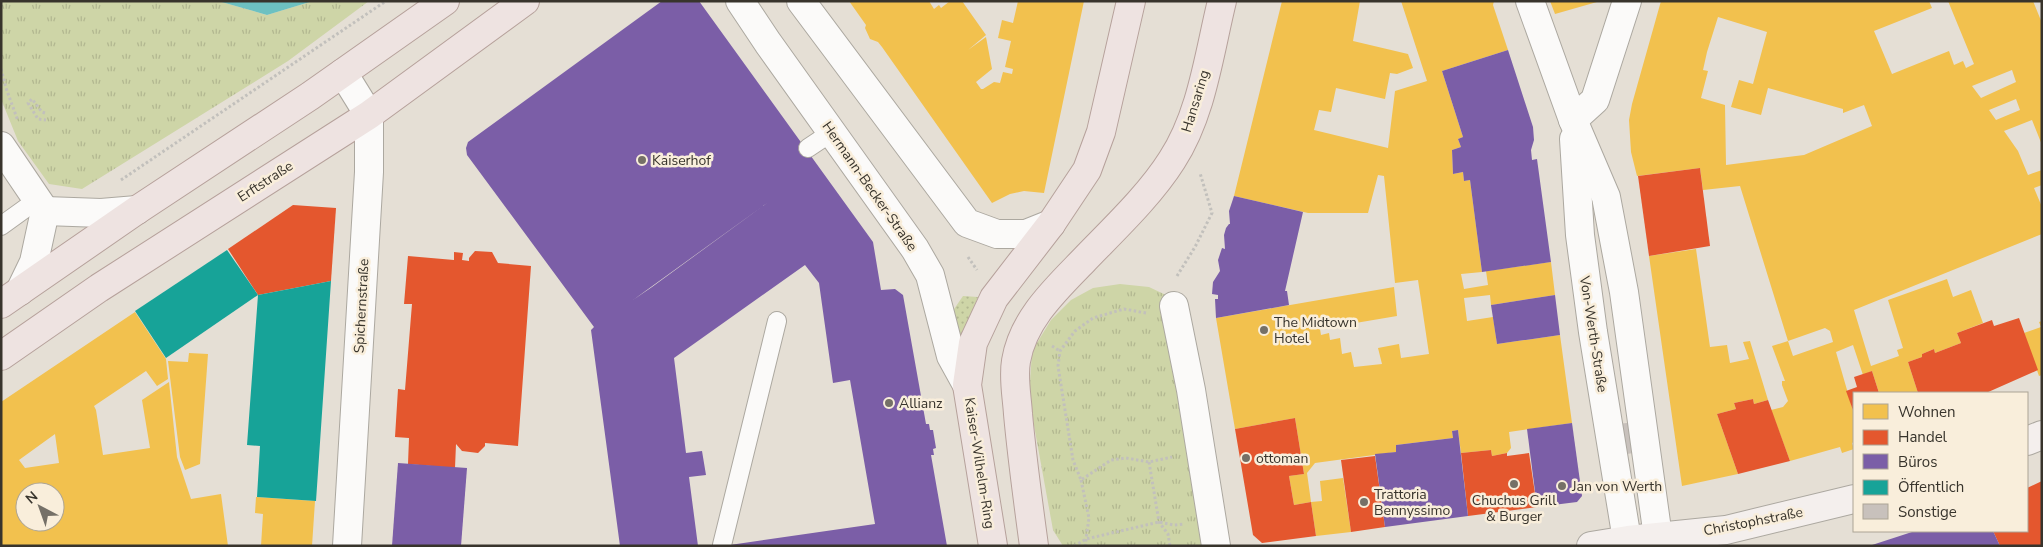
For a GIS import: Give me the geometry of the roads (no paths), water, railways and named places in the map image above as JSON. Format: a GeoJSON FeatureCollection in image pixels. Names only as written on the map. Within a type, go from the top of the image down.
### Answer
{"type":"FeatureCollection","features":[{"type":"Feature","properties":{"kind":"main road"},"geometry":{"type":"LineString","coordinates":[[11,297],[137,210],[344,73],[445,1]]}},
{"type":"Feature","properties":{"kind":"main road","name":"Erftstraße"},"geometry":{"type":"LineString","coordinates":[[1,356],[99,288],[369,115],[525,1]]}},
{"type":"Feature","properties":{"kind":"main road"},"geometry":{"type":"LineString","coordinates":[[1051,224],[1087,170],[1101,132],[1131,1]]}},
{"type":"Feature","properties":{"kind":"main road","name":"Hansaring"},"geometry":{"type":"LineString","coordinates":[[1034,546],[1020,443],[1015,375],[1016,360],[1025,330],[1047,299],[1118,226],[1172,161],[1187,133],[1202,84],[1222,1]]}},
{"type":"Feature","properties":{"kind":"main road","name":"Kaiser-Wilhelm-Ring"},"geometry":{"type":"LineString","coordinates":[[993,546],[967,386],[973,343],[994,298],[1051,224]]}},
{"type":"Feature","properties":{"kind":"street","name":"Hermann-Becker-Straße"},"geometry":{"type":"LineString","coordinates":[[740,1],[915,249],[930,275],[951,356],[967,386]]}},
{"type":"Feature","properties":{"kind":"street"},"geometry":{"type":"LineString","coordinates":[[801,1],[967,223],[997,234],[1026,234],[1051,224]]}},
{"type":"Feature","properties":{"kind":"street","name":"Von-Werth-Straße"},"geometry":{"type":"LineString","coordinates":[[1530,1],[1573,120],[1606,197],[1624,292],[1658,537]]}},
{"type":"Feature","properties":{"kind":"street"},"geometry":{"type":"LineString","coordinates":[[1573,120],[1595,100],[1627,1]]}},
{"type":"Feature","properties":{"kind":"street"},"geometry":{"type":"LineString","coordinates":[[344,73],[369,115]]}},
{"type":"Feature","properties":{"kind":"street","name":"Spichernstraße"},"geometry":{"type":"LineString","coordinates":[[347,546],[369,172],[369,115]]}},
{"type":"Feature","properties":{"kind":"street","name":"Von-Werth-Straße"},"geometry":{"type":"LineString","coordinates":[[1573,120],[1580,235],[1593,332],[1628,543]]}},
{"type":"Feature","properties":{"kind":"street"},"geometry":{"type":"LineString","coordinates":[[1,146],[41,205],[34,262],[11,297]]}},
{"type":"Feature","properties":{"kind":"street"},"geometry":{"type":"LineString","coordinates":[[41,205],[101,213],[137,210]]}},
{"type":"Feature","properties":{"kind":"street"},"geometry":{"type":"LineString","coordinates":[[1175,304],[1214,534]]}},
{"type":"Feature","properties":{"kind":"street"},"geometry":{"type":"LineString","coordinates":[[2028,441],[2042,435]]}},
{"type":"Feature","properties":{"kind":"street","name":"Christophstraße"},"geometry":{"type":"LineString","coordinates":[[1591,546],[1726,530],[1853,499]]}},
{"type":"Feature","properties":{"kind":"lane"},"geometry":{"type":"LineString","coordinates":[[808,148],[832,132]]}},
{"type":"Feature","properties":{"kind":"lane"},"geometry":{"type":"LineString","coordinates":[[1,226],[41,205]]}},
{"type":"Feature","properties":{"kind":"lane"},"geometry":{"type":"LineString","coordinates":[[722,545],[777,321]]}},
{"type":"Feature","properties":{"kind":"water"},"geometry":{"type":"Polygon","coordinates":[[[218,1],[313,1],[267,15],[218,1]]]}},
{"type":"Feature","properties":{"kind":"place","name":"Kaiserhof"},"geometry":{"type":"Point","coordinates":[642,160]}},
{"type":"Feature","properties":{"kind":"place","name":"The Midtown Hotel"},"geometry":{"type":"Point","coordinates":[1264,330]}},
{"type":"Feature","properties":{"kind":"place","name":"Allianz"},"geometry":{"type":"Point","coordinates":[889,403]}},
{"type":"Feature","properties":{"kind":"place","name":"ottoman"},"geometry":{"type":"Point","coordinates":[1246,458]}},
{"type":"Feature","properties":{"kind":"place","name":"Chuchus Grill & Burger"},"geometry":{"type":"Point","coordinates":[1514,484]}},
{"type":"Feature","properties":{"kind":"place","name":"Jan von Werth"},"geometry":{"type":"Point","coordinates":[1562,486]}},
{"type":"Feature","properties":{"kind":"place","name":"Trattoria Bennyssimo"},"geometry":{"type":"Point","coordinates":[1364,502]}}]}
